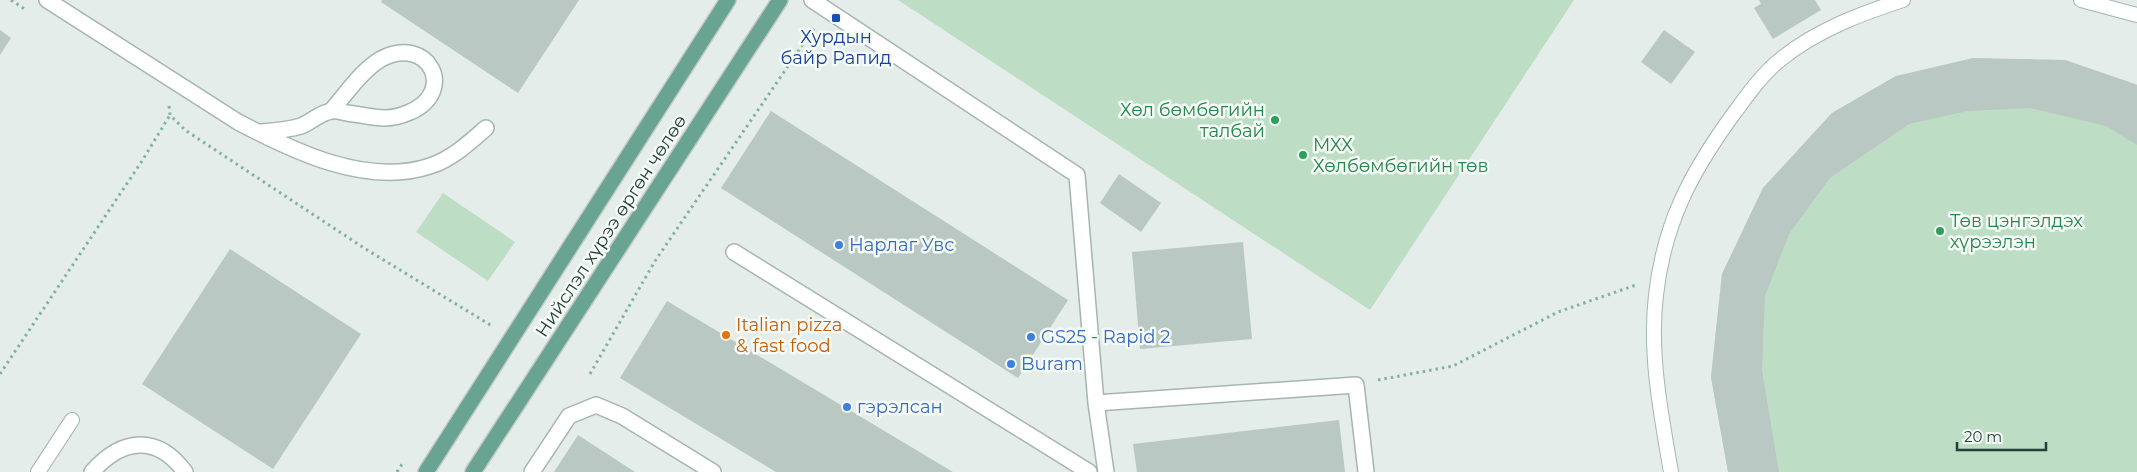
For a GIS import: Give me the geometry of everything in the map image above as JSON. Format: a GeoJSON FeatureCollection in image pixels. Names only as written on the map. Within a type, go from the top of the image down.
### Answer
{"type":"FeatureCollection","features":[{"type":"Feature","properties":{"kind":"main road","name":"Нийслэл хүрээ өргөн чөлөө"},"geometry":{"type":"LineString","coordinates":[[426,472],[728,0]]}},
{"type":"Feature","properties":{"kind":"main road","name":"Нийслэл хүрээ өргөн чөлөө"},"geometry":{"type":"LineString","coordinates":[[473,472],[780,0]]}},
{"type":"Feature","properties":{"kind":"street"},"geometry":{"type":"LineString","coordinates":[[47,0],[238,122],[339,166],[376,173],[410,171],[431,166],[461,149],[486,128]]}},
{"type":"Feature","properties":{"kind":"street"},"geometry":{"type":"LineString","coordinates":[[812,0],[1077,175],[1096,403],[1106,472]]}},
{"type":"Feature","properties":{"kind":"street"},"geometry":{"type":"LineString","coordinates":[[258,132],[302,125],[331,111],[368,68],[390,55],[403,52],[417,54],[427,61],[434,72],[434,85],[428,100],[412,111],[391,119],[331,111]]}},
{"type":"Feature","properties":{"kind":"street"},"geometry":{"type":"LineString","coordinates":[[734,252],[1090,472]]}},
{"type":"Feature","properties":{"kind":"street"},"geometry":{"type":"LineString","coordinates":[[1096,403],[1356,385],[1366,472]]}},
{"type":"Feature","properties":{"kind":"street"},"geometry":{"type":"LineString","coordinates":[[532,472],[569,416],[596,405],[622,416],[713,472]]}},
{"type":"Feature","properties":{"kind":"street"},"geometry":{"type":"LineString","coordinates":[[92,472],[102,461],[119,449],[136,446],[155,446],[172,455],[185,472]]}},
{"type":"Feature","properties":{"kind":"lane"},"geometry":{"type":"LineString","coordinates":[[1671,472],[1655,359],[1655,315],[1659,277],[1668,236],[1677,208],[1687,186],[1709,148],[1754,86],[1781,60],[1825,31],[1859,14],[1903,0]]}},
{"type":"Feature","properties":{"kind":"lane"},"geometry":{"type":"LineString","coordinates":[[2081,0],[2137,15]]}},
{"type":"Feature","properties":{"kind":"lane"},"geometry":{"type":"LineString","coordinates":[[38,472],[72,420]]}},
{"type":"Feature","properties":{"kind":"path"},"geometry":{"type":"LineString","coordinates":[[590,374],[655,261],[826,9]]}},
{"type":"Feature","properties":{"kind":"path"},"geometry":{"type":"LineString","coordinates":[[0,374],[142,161],[170,115],[185,130],[356,242],[492,326]]}},
{"type":"Feature","properties":{"kind":"path"},"geometry":{"type":"LineString","coordinates":[[1356,385],[1453,366],[1558,312],[1659,277]]}},
{"type":"Feature","properties":{"kind":"green space","name":"Хөл бөмбөгийн талбай"},"geometry":{"type":"Polygon","coordinates":[[[898,0],[1574,0],[1370,310],[898,0]]]}},
{"type":"Feature","properties":{"kind":"green space","name":"Төв цэнгэлдэх хүрээлэн"},"geometry":{"type":"Polygon","coordinates":[[[2065,60],[2137,85],[2137,472],[1728,472],[1711,377],[1722,274],[1763,188],[1832,113],[1896,76],[2065,60]]]}},
{"type":"Feature","properties":{"kind":"green space"},"geometry":{"type":"Polygon","coordinates":[[[443,193],[515,242],[488,281],[416,232],[443,193]]]}},
{"type":"Feature","properties":{"kind":"building"},"geometry":{"type":"Polygon","coordinates":[[[382,0],[579,0],[518,93],[381,2],[382,0]]]}},
{"type":"Feature","properties":{"kind":"building"},"geometry":{"type":"Polygon","coordinates":[[[1759,0],[1815,0],[1821,10],[1773,39],[1754,8],[1761,4],[1759,0]]]}},
{"type":"Feature","properties":{"kind":"building"},"geometry":{"type":"Polygon","coordinates":[[[0,30],[11,38],[0,55],[0,30]]]}},
{"type":"Feature","properties":{"kind":"building"},"geometry":{"type":"Polygon","coordinates":[[[1664,30],[1695,52],[1671,84],[1641,62],[1664,30]]]}},
{"type":"Feature","properties":{"kind":"building"},"geometry":{"type":"Polygon","coordinates":[[[1973,58],[2065,60],[2137,85],[2137,145],[2106,126],[2030,108],[1968,111],[1909,124],[1830,178],[1789,234],[1765,296],[1762,370],[1779,472],[1728,472],[1711,377],[1722,274],[1763,188],[1832,113],[1896,76],[1973,58]]]}},
{"type":"Feature","properties":{"kind":"building"},"geometry":{"type":"Polygon","coordinates":[[[771,111],[1068,300],[1018,378],[721,188],[771,111]]]}},
{"type":"Feature","properties":{"kind":"building"},"geometry":{"type":"Polygon","coordinates":[[[1119,174],[1161,203],[1141,232],[1100,203],[1119,174]]]}},
{"type":"Feature","properties":{"kind":"building"},"geometry":{"type":"Polygon","coordinates":[[[1243,242],[1252,339],[1140,349],[1132,252],[1243,242]]]}},
{"type":"Feature","properties":{"kind":"building"},"geometry":{"type":"Polygon","coordinates":[[[230,249],[361,334],[273,469],[142,384],[230,249]]]}},
{"type":"Feature","properties":{"kind":"building"},"geometry":{"type":"Polygon","coordinates":[[[667,301],[953,472],[776,472],[620,378],[667,301]]]}},
{"type":"Feature","properties":{"kind":"building"},"geometry":{"type":"Polygon","coordinates":[[[1339,420],[1345,472],[1137,472],[1133,444],[1339,420]]]}},
{"type":"Feature","properties":{"kind":"building"},"geometry":{"type":"Polygon","coordinates":[[[578,435],[635,472],[554,472],[578,435]]]}},
{"type":"Feature","properties":{"kind":"place","name":"Хурдын байр Рапид"},"geometry":{"type":"Point","coordinates":[836,18]}},
{"type":"Feature","properties":{"kind":"place","name":"Хөл бөмбөгийн талбай"},"geometry":{"type":"Point","coordinates":[1275,120]}},
{"type":"Feature","properties":{"kind":"place","name":"МХХ Хөлбөмбөгийн төв"},"geometry":{"type":"Point","coordinates":[1303,155]}},
{"type":"Feature","properties":{"kind":"place","name":"Төв цэнгэлдэх хүрээлэн"},"geometry":{"type":"Point","coordinates":[1940,231]}},
{"type":"Feature","properties":{"kind":"place","name":"Нарлаг Увс"},"geometry":{"type":"Point","coordinates":[839,245]}},
{"type":"Feature","properties":{"kind":"place","name":"Italian pizza & fast food"},"geometry":{"type":"Point","coordinates":[726,335]}},
{"type":"Feature","properties":{"kind":"place","name":"GS25 - Rapid 2"},"geometry":{"type":"Point","coordinates":[1031,337]}},
{"type":"Feature","properties":{"kind":"place","name":"Buram"},"geometry":{"type":"Point","coordinates":[1011,364]}},
{"type":"Feature","properties":{"kind":"place","name":"гэрэлсан"},"geometry":{"type":"Point","coordinates":[847,407]}}]}
